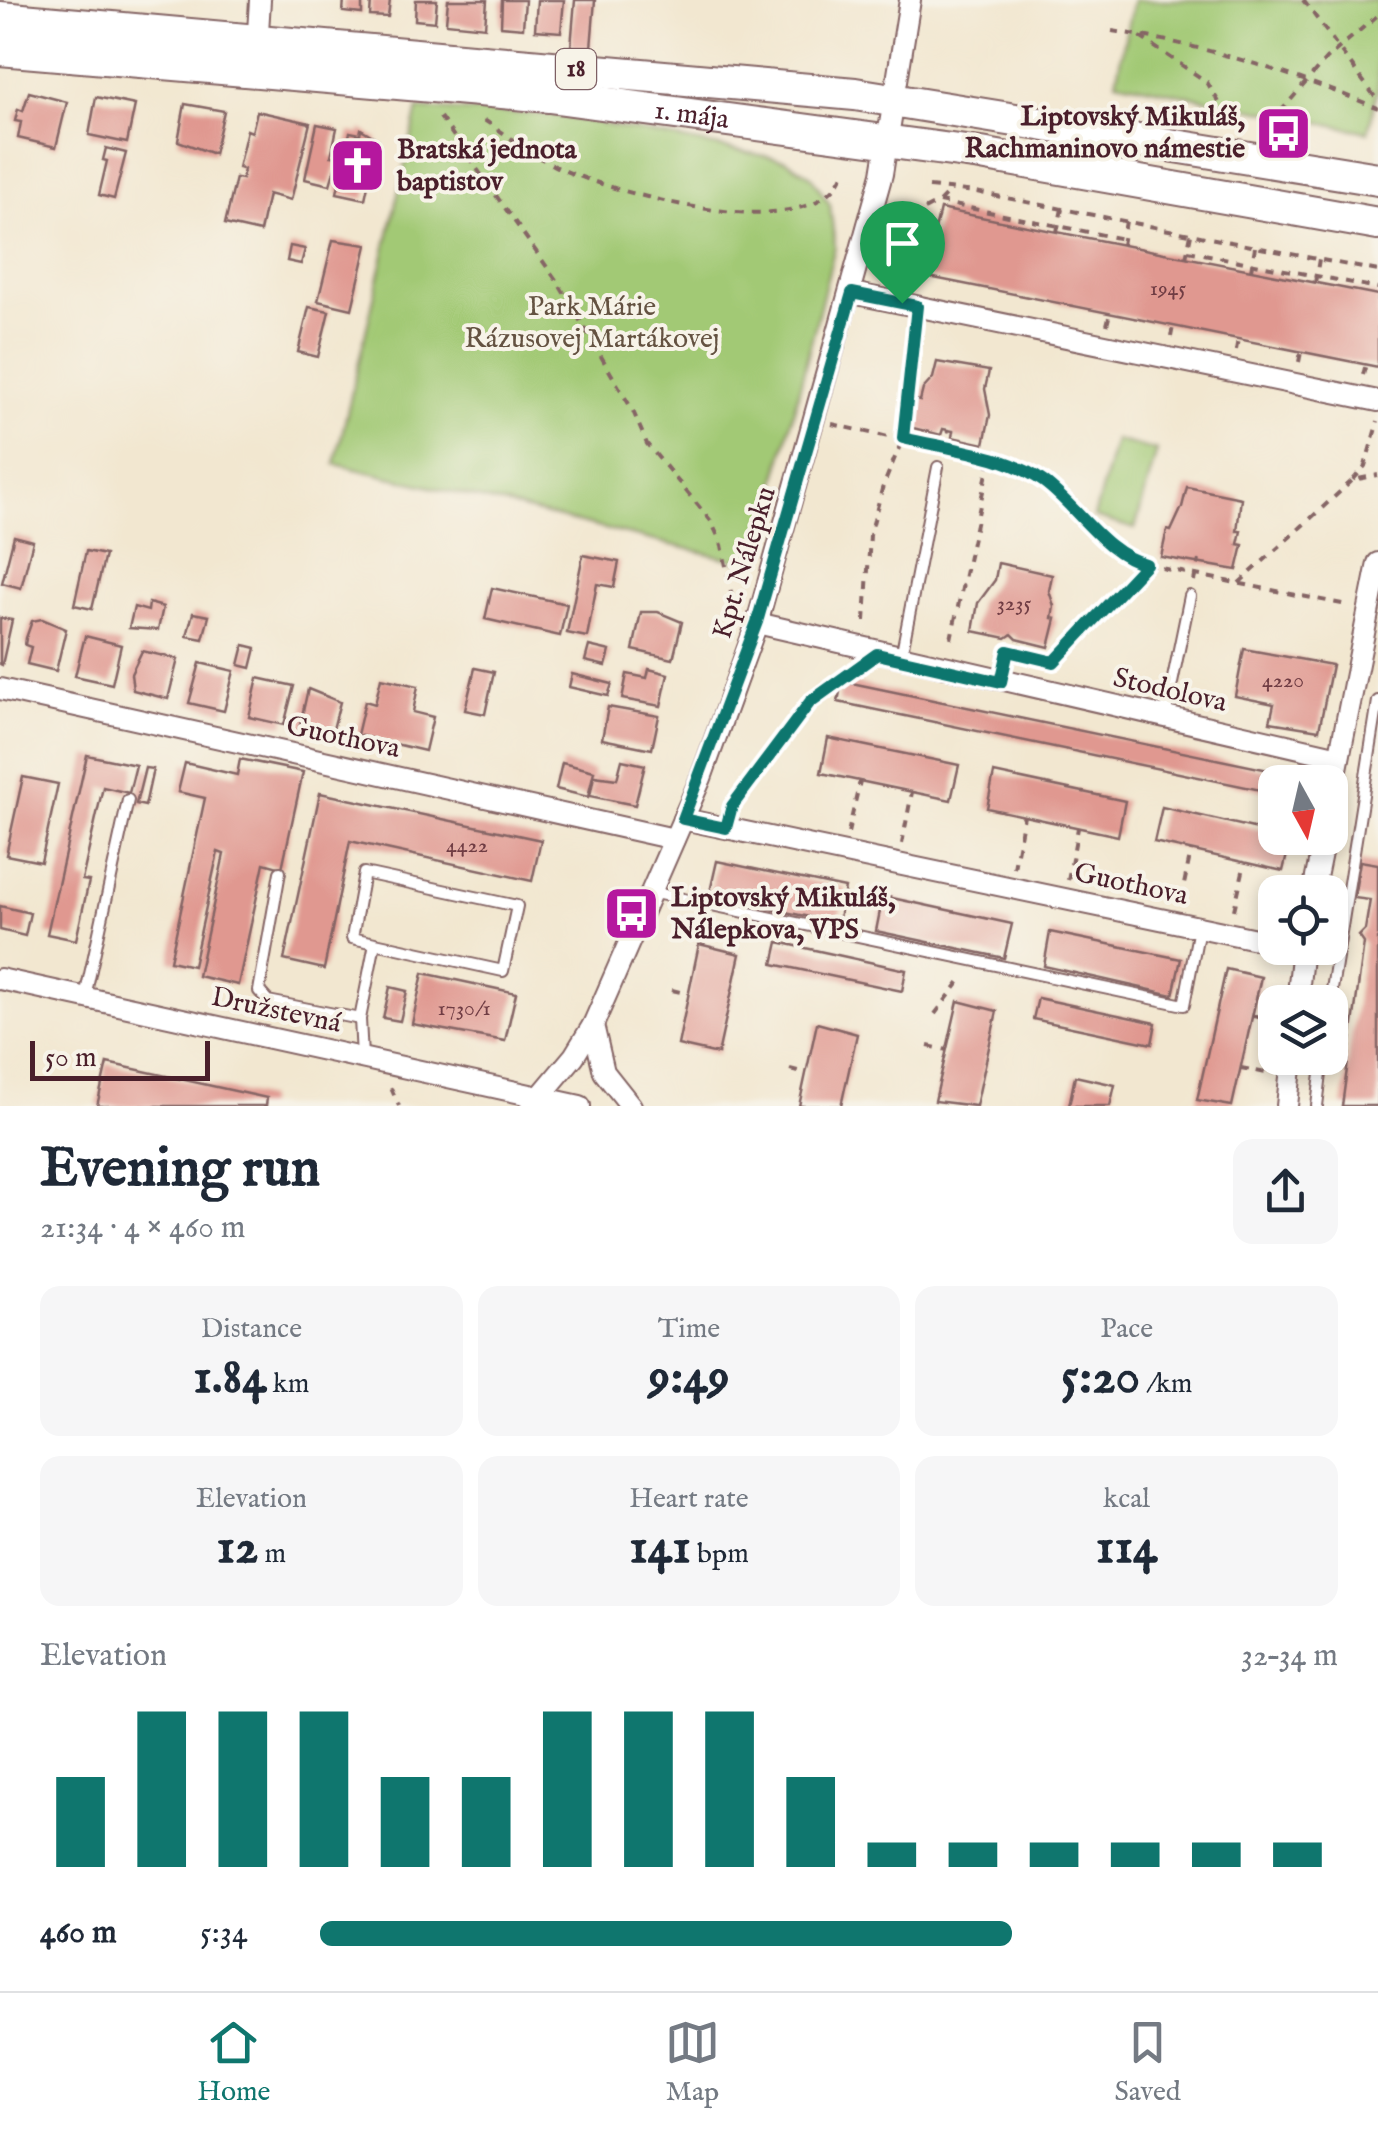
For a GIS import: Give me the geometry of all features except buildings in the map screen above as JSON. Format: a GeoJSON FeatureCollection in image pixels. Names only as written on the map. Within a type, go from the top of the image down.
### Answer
{"type":"FeatureCollection","features":[{"type":"Feature","properties":{"kind":"main road","name":"1. mája"},"geometry":{"type":"LineString","coordinates":[[0,18],[256,57],[889,142],[1378,224]]}},
{"type":"Feature","properties":{"kind":"main road","name":"1. mája"},"geometry":{"type":"LineString","coordinates":[[0,49],[256,57],[894,99],[1378,179]]}},
{"type":"Feature","properties":{"kind":"street"},"geometry":{"type":"LineString","coordinates":[[256,57],[260,0]]}},
{"type":"Feature","properties":{"kind":"street","name":"Kpt. Nálepku"},"geometry":{"type":"LineString","coordinates":[[536,1102],[574,1056],[593,1025],[683,819],[757,622],[852,293],[889,142],[910,0]]}},
{"type":"Feature","properties":{"kind":"street"},"geometry":{"type":"LineString","coordinates":[[852,293],[1378,400]]}},
{"type":"Feature","properties":{"kind":"street"},"geometry":{"type":"LineString","coordinates":[[1337,765],[1378,563]]}},
{"type":"Feature","properties":{"kind":"street","name":"Stodolova"},"geometry":{"type":"LineString","coordinates":[[757,622],[877,654],[1339,757]]}},
{"type":"Feature","properties":{"kind":"street","name":"Guothova"},"geometry":{"type":"LineString","coordinates":[[0,689],[674,839]]}},
{"type":"Feature","properties":{"kind":"street","name":"Guothova"},"geometry":{"type":"LineString","coordinates":[[683,819],[1258,940]]}},
{"type":"Feature","properties":{"kind":"street","name":"Družstevná"},"geometry":{"type":"LineString","coordinates":[[0,979],[362,1058],[536,1102]]}},
{"type":"Feature","properties":{"kind":"street"},"geometry":{"type":"LineString","coordinates":[[593,1025],[604,1072],[631,1106]]}},
{"type":"Feature","properties":{"kind":"street"},"geometry":{"type":"LineString","coordinates":[[1288,1106],[1290,1075]]}},
{"type":"Feature","properties":{"kind":"street"},"geometry":{"type":"LineString","coordinates":[[536,1102],[580,1106]]}},
{"type":"Feature","properties":{"kind":"lane"},"geometry":{"type":"LineString","coordinates":[[900,659],[938,467]]}},
{"type":"Feature","properties":{"kind":"lane"},"geometry":{"type":"LineString","coordinates":[[1165,718],[1190,596]]}},
{"type":"Feature","properties":{"kind":"lane"},"geometry":{"type":"LineString","coordinates":[[1333,985],[1378,701]]}},
{"type":"Feature","properties":{"kind":"lane"},"geometry":{"type":"LineString","coordinates":[[86,997],[128,800]]}},
{"type":"Feature","properties":{"kind":"lane"},"geometry":{"type":"LineString","coordinates":[[280,872],[259,991],[268,1000],[360,1019]]}},
{"type":"Feature","properties":{"kind":"lane"},"geometry":{"type":"LineString","coordinates":[[364,873],[517,906],[503,971],[375,944],[352,938],[364,873]]}},
{"type":"Feature","properties":{"kind":"lane"},"geometry":{"type":"LineString","coordinates":[[650,892],[1184,1005],[1198,928]]}},
{"type":"Feature","properties":{"kind":"lane"},"geometry":{"type":"LineString","coordinates":[[362,1058],[360,1019],[375,944]]}},
{"type":"Feature","properties":{"kind":"lane"},"geometry":{"type":"LineString","coordinates":[[1318,1106],[1321,1075]]}},
{"type":"Feature","properties":{"kind":"path"},"geometry":{"type":"LineString","coordinates":[[1302,0],[1378,101]]}},
{"type":"Feature","properties":{"kind":"path"},"geometry":{"type":"LineString","coordinates":[[1270,124],[1306,79],[1378,16]]}},
{"type":"Feature","properties":{"kind":"path"},"geometry":{"type":"LineString","coordinates":[[1112,31],[1306,79],[1378,108]]}},
{"type":"Feature","properties":{"kind":"path"},"geometry":{"type":"LineString","coordinates":[[1126,33],[1155,46],[1206,82],[1226,116]]}},
{"type":"Feature","properties":{"kind":"path"},"geometry":{"type":"LineString","coordinates":[[451,112],[436,108],[467,161],[557,281],[632,411],[646,444],[711,521],[722,545],[732,612],[757,622]]}},
{"type":"Feature","properties":{"kind":"path"},"geometry":{"type":"LineString","coordinates":[[482,118],[559,168],[710,212],[805,205],[824,197],[845,170]]}},
{"type":"Feature","properties":{"kind":"path"},"geometry":{"type":"LineString","coordinates":[[929,187],[953,188],[1378,271]]}},
{"type":"Feature","properties":{"kind":"path"},"geometry":{"type":"LineString","coordinates":[[911,218],[940,202],[953,188]]}},
{"type":"Feature","properties":{"kind":"path"},"geometry":{"type":"LineString","coordinates":[[940,202],[1122,242],[1126,222]]}},
{"type":"Feature","properties":{"kind":"path"},"geometry":{"type":"LineString","coordinates":[[1058,229],[1062,209]]}},
{"type":"Feature","properties":{"kind":"path"},"geometry":{"type":"LineString","coordinates":[[1191,234],[1187,254],[1378,288]]}},
{"type":"Feature","properties":{"kind":"path"},"geometry":{"type":"LineString","coordinates":[[1252,267],[1255,247]]}},
{"type":"Feature","properties":{"kind":"path"},"geometry":{"type":"LineString","coordinates":[[1316,279],[1319,259]]}},
{"type":"Feature","properties":{"kind":"path"},"geometry":{"type":"LineString","coordinates":[[865,621],[870,535],[882,489],[903,438],[917,306]]}},
{"type":"Feature","properties":{"kind":"path"},"geometry":{"type":"LineString","coordinates":[[1234,354],[1238,339]]}},
{"type":"Feature","properties":{"kind":"path"},"geometry":{"type":"LineString","coordinates":[[1298,367],[1302,352]]}},
{"type":"Feature","properties":{"kind":"path"},"geometry":{"type":"LineString","coordinates":[[1362,380],[1366,364]]}},
{"type":"Feature","properties":{"kind":"path"},"geometry":{"type":"LineString","coordinates":[[1239,583],[1366,466],[1378,420]]}},
{"type":"Feature","properties":{"kind":"path"},"geometry":{"type":"LineString","coordinates":[[828,422],[990,458],[1044,482],[1119,552],[1146,564],[1368,610]]}},
{"type":"Feature","properties":{"kind":"path"},"geometry":{"type":"LineString","coordinates":[[944,448],[948,430]]}},
{"type":"Feature","properties":{"kind":"path"},"geometry":{"type":"LineString","coordinates":[[951,640],[990,458]]}},
{"type":"Feature","properties":{"kind":"path"},"geometry":{"type":"LineString","coordinates":[[1353,480],[1378,475]]}},
{"type":"Feature","properties":{"kind":"path"},"geometry":{"type":"LineString","coordinates":[[1195,573],[1199,560]]}},
{"type":"Feature","properties":{"kind":"path"},"geometry":{"type":"LineString","coordinates":[[1008,651],[1054,662],[1146,564]]}},
{"type":"Feature","properties":{"kind":"path"},"geometry":{"type":"LineString","coordinates":[[1001,682],[1012,634]]}},
{"type":"Feature","properties":{"kind":"path"},"geometry":{"type":"LineString","coordinates":[[726,828],[732,806],[810,702],[877,654]]}},
{"type":"Feature","properties":{"kind":"path"},"geometry":{"type":"LineString","coordinates":[[844,852],[860,780]]}},
{"type":"Feature","properties":{"kind":"path"},"geometry":{"type":"LineString","coordinates":[[898,864],[912,792]]}},
{"type":"Feature","properties":{"kind":"path"},"geometry":{"type":"LineString","coordinates":[[1011,888],[1024,816]]}},
{"type":"Feature","properties":{"kind":"path"},"geometry":{"type":"LineString","coordinates":[[1064,899],[1078,828]]}},
{"type":"Feature","properties":{"kind":"path"},"geometry":{"type":"LineString","coordinates":[[1176,923],[1191,850]]}},
{"type":"Feature","properties":{"kind":"path"},"geometry":{"type":"LineString","coordinates":[[1229,934],[1244,863]]}},
{"type":"Feature","properties":{"kind":"path"},"geometry":{"type":"LineString","coordinates":[[936,1014],[975,960]]}},
{"type":"Feature","properties":{"kind":"path"},"geometry":{"type":"LineString","coordinates":[[672,990],[689,994]]}},
{"type":"Feature","properties":{"kind":"path"},"geometry":{"type":"LineString","coordinates":[[1253,1016],[1258,1017]]}},
{"type":"Feature","properties":{"kind":"path"},"geometry":{"type":"LineString","coordinates":[[928,1046],[947,1050]]}},
{"type":"Feature","properties":{"kind":"path"},"geometry":{"type":"LineString","coordinates":[[1242,1068],[1258,1068]]}},
{"type":"Feature","properties":{"kind":"path"},"geometry":{"type":"LineString","coordinates":[[790,1070],[806,1073]]}},
{"type":"Feature","properties":{"kind":"green space"},"geometry":{"type":"Polygon","coordinates":[[[1133,0],[1378,0],[1378,87],[1368,132],[1116,81],[1133,0]]]}},
{"type":"Feature","properties":{"kind":"green space","name":"Park Márie Rázusovej Martákovej"},"geometry":{"type":"Polygon","coordinates":[[[418,109],[555,115],[786,160],[811,176],[830,205],[835,247],[755,565],[335,464],[418,109]]]}},
{"type":"Feature","properties":{"kind":"green space"},"geometry":{"type":"Polygon","coordinates":[[[1115,440],[1157,451],[1135,529],[1094,517],[1115,440]]]}},
{"type":"Feature","properties":{"kind":"place","name":"Liptovský Mikuláš, Rachmaninovo námestie"},"geometry":{"type":"Point","coordinates":[1284,133]}},
{"type":"Feature","properties":{"kind":"place","name":"Bratská jednota baptistov"},"geometry":{"type":"Point","coordinates":[358,166]}},
{"type":"Feature","properties":{"kind":"place","name":"Liptovský Mikuláš, Nálepkova, VPS"},"geometry":{"type":"Point","coordinates":[632,914]}},
{"type":"Feature","properties":{"kind":"route"},"geometry":{"type":"LineString","coordinates":[[852,293],[902,303],[917,306],[903,438],[1018,467],[1044,482],[1119,552],[1146,564],[1054,662],[1008,651],[1001,682],[877,654],[810,702],[732,806],[726,828],[683,819],[720,732],[757,622],[852,293]]}}]}
